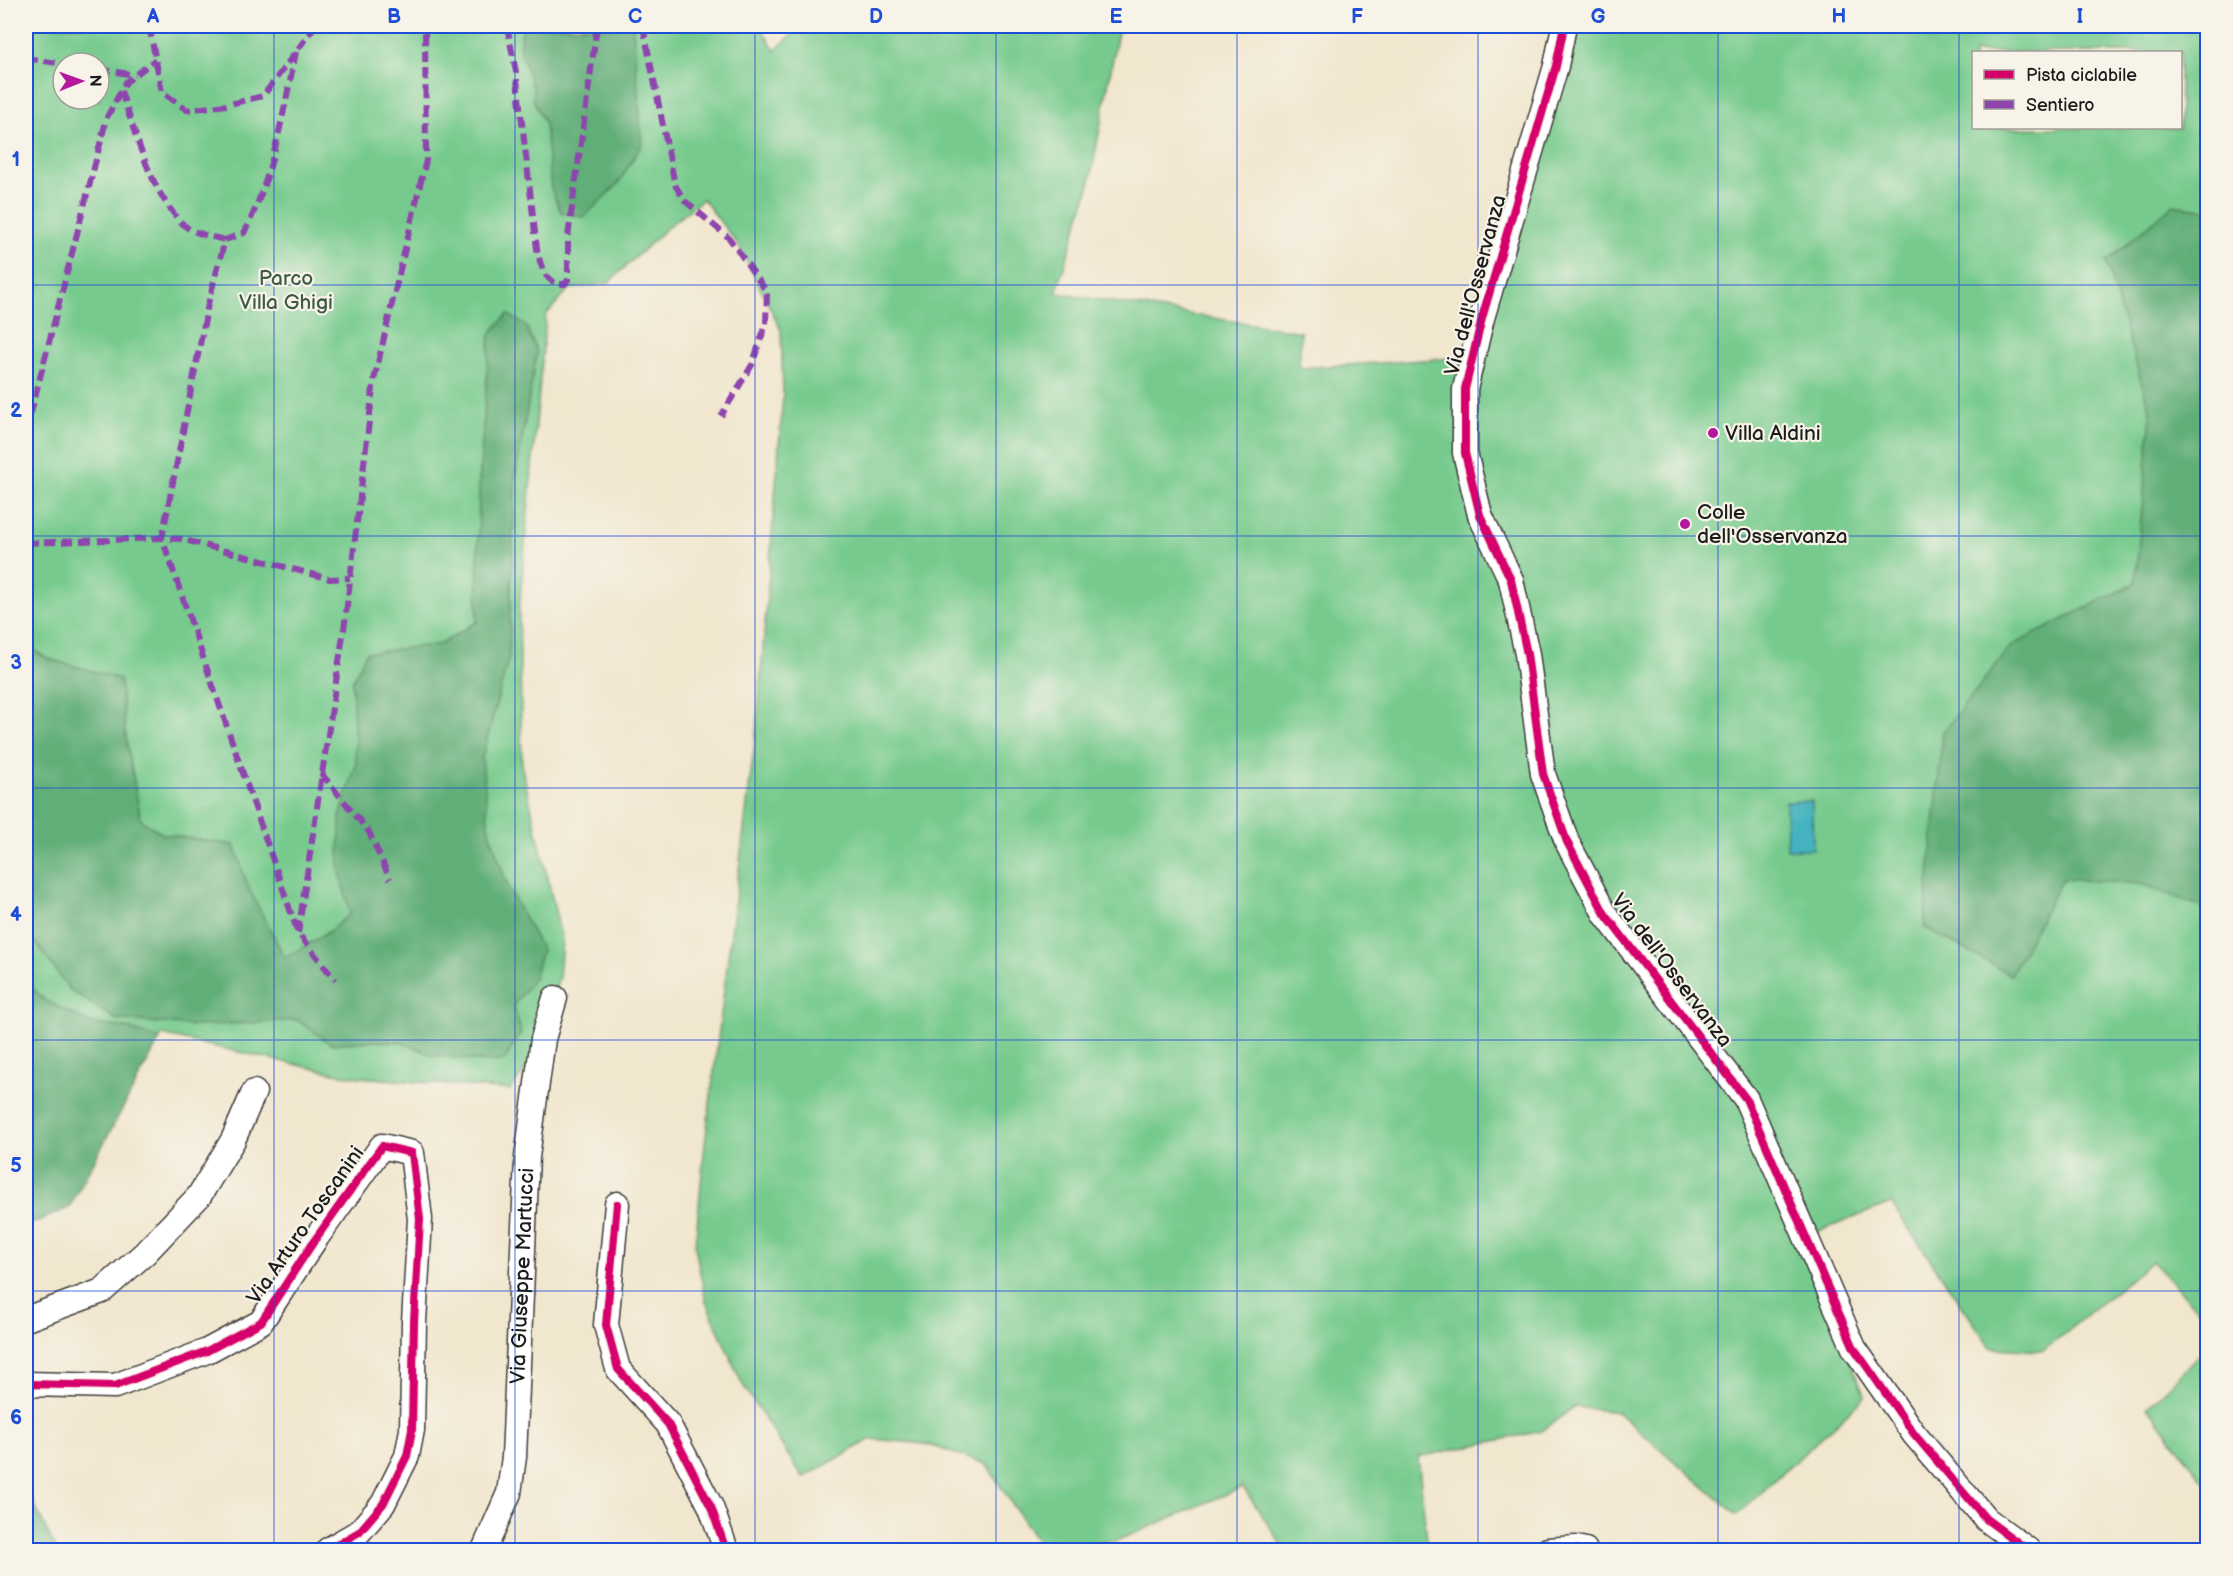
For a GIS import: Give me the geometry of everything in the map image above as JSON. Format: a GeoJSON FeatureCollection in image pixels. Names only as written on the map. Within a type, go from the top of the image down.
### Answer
{"type":"FeatureCollection","features":[{"type":"Feature","properties":{"kind":"street","name":"Via dell'Osservanza"},"geometry":{"type":"LineString","coordinates":[[1564,26],[1556,66],[1482,318],[1465,389],[1465,453],[1480,515],[1511,580],[1527,654],[1543,774],[1566,842],[1605,914],[1746,1099],[1854,1348],[1914,1434],[1986,1519],[2028,1551]]}},
{"type":"Feature","properties":{"kind":"street","name":"Via Giuseppe Martucci"},"geometry":{"type":"LineString","coordinates":[[484,1551],[509,1493],[514,1457],[527,1157],[543,1039],[555,998]]}},
{"type":"Feature","properties":{"kind":"street"},"geometry":{"type":"LineString","coordinates":[[26,1319],[102,1291],[145,1253],[199,1196],[233,1140],[254,1092]]}},
{"type":"Feature","properties":{"kind":"street","name":"Via Arturo Toscanini"},"geometry":{"type":"LineString","coordinates":[[26,1384],[115,1386],[207,1351],[261,1322],[314,1241],[382,1146],[412,1153],[420,1219],[414,1322],[412,1430],[406,1456],[383,1504],[359,1532],[328,1551]]}},
{"type":"Feature","properties":{"kind":"street"},"geometry":{"type":"LineString","coordinates":[[617,1204],[606,1325],[618,1369],[668,1424],[711,1507],[726,1551]]}},
{"type":"Feature","properties":{"kind":"street"},"geometry":{"type":"LineString","coordinates":[[1548,1551],[1576,1548],[1585,1551]]}},
{"type":"Feature","properties":{"kind":"green space","name":"Parco Villa Ghigi"},"geometry":{"type":"Polygon","coordinates":[[[26,26],[760,26],[775,50],[802,26],[1119,26],[1089,187],[1056,293],[1301,332],[1299,368],[1471,357],[1563,26],[2207,26],[2207,1319],[2152,1261],[2043,1351],[1991,1348],[1891,1203],[1812,1234],[1801,1241],[1865,1397],[1737,1515],[1617,1412],[1574,1407],[1542,1431],[1418,1457],[1428,1550],[1285,1550],[1243,1487],[1116,1541],[1041,1548],[986,1464],[926,1444],[871,1439],[803,1478],[741,1382],[706,1302],[695,1247],[704,1152],[757,724],[783,395],[781,330],[739,246],[703,199],[669,226],[608,283],[569,289],[546,315],[519,610],[522,768],[562,940],[559,978],[530,1063],[510,1090],[348,1076],[162,1035],[160,1039],[130,1029],[90,1023],[44,1000],[26,981],[26,26]]]}},
{"type":"Feature","properties":{"kind":"green space"},"geometry":{"type":"Polygon","coordinates":[[[523,26],[632,26],[633,28],[642,144],[618,184],[584,217],[561,212],[551,188],[545,124],[533,100],[533,88],[519,48],[523,26]]]}},
{"type":"Feature","properties":{"kind":"green space"},"geometry":{"type":"Polygon","coordinates":[[[2173,205],[2207,210],[2207,909],[2141,884],[2062,879],[2011,975],[1924,927],[1943,732],[2011,646],[2135,583],[2151,415],[2106,262],[2173,205]]]}},
{"type":"Feature","properties":{"kind":"green space"},"geometry":{"type":"Polygon","coordinates":[[[508,314],[526,326],[537,352],[515,479],[509,656],[482,758],[489,831],[508,887],[542,950],[534,978],[514,1005],[521,1033],[504,1061],[488,1062],[432,1055],[402,1042],[370,1041],[331,1044],[297,1020],[196,1026],[115,1019],[70,990],[36,943],[26,938],[26,645],[46,658],[120,679],[126,738],[141,820],[163,834],[234,845],[249,889],[285,958],[327,933],[350,914],[339,868],[340,816],[356,765],[352,682],[366,653],[441,644],[477,622],[479,484],[490,334],[508,314]]]}},
{"type":"Feature","properties":{"kind":"green space"},"geometry":{"type":"Polygon","coordinates":[[[26,981],[44,1000],[90,1023],[130,1029],[160,1039],[69,1208],[26,1226],[26,981]]]}},
{"type":"Feature","properties":{"kind":"green space"},"geometry":{"type":"Polygon","coordinates":[[[2207,1347],[2207,1486],[2148,1407],[2207,1347]]]}},
{"type":"Feature","properties":{"kind":"green space"},"geometry":{"type":"Polygon","coordinates":[[[26,1486],[56,1550],[26,1550],[26,1486]]]}},
{"type":"Feature","properties":{"kind":"water"},"geometry":{"type":"Polygon","coordinates":[[[1812,801],[1813,849],[1787,849],[1786,802],[1812,801]]]}},
{"type":"Feature","properties":{"kind":"marked path"},"geometry":{"type":"LineString","coordinates":[[149,26],[162,92],[187,110],[226,105],[263,96],[315,26]]}},
{"type":"Feature","properties":{"kind":"marked path"},"geometry":{"type":"LineString","coordinates":[[298,933],[345,622],[374,380],[426,160],[425,26]]}},
{"type":"Feature","properties":{"kind":"marked path"},"geometry":{"type":"LineString","coordinates":[[507,26],[516,72],[537,249],[542,268],[548,278],[565,284],[568,280],[568,237],[597,26]]}},
{"type":"Feature","properties":{"kind":"marked path"},"geometry":{"type":"LineString","coordinates":[[643,26],[675,185],[685,201],[729,238],[767,292],[766,324],[752,365],[721,416]]}},
{"type":"Feature","properties":{"kind":"marked path"},"geometry":{"type":"LineString","coordinates":[[296,52],[276,144],[263,190],[244,233],[225,240],[208,304],[162,538],[181,539],[330,579],[350,578]]}},
{"type":"Feature","properties":{"kind":"marked path"},"geometry":{"type":"LineString","coordinates":[[26,58],[51,62]]}},
{"type":"Feature","properties":{"kind":"marked path"},"geometry":{"type":"LineString","coordinates":[[26,432],[107,117],[126,82],[155,60]]}},
{"type":"Feature","properties":{"kind":"marked path"},"geometry":{"type":"LineString","coordinates":[[111,71],[135,75]]}},
{"type":"Feature","properties":{"kind":"marked path"},"geometry":{"type":"LineString","coordinates":[[121,91],[146,163],[173,213],[189,229],[225,240]]}},
{"type":"Feature","properties":{"kind":"marked path"},"geometry":{"type":"LineString","coordinates":[[26,543],[162,538],[298,933],[335,980]]}},
{"type":"Feature","properties":{"kind":"marked path"},"geometry":{"type":"LineString","coordinates":[[321,773],[369,832],[390,879]]}},
{"type":"Feature","properties":{"kind":"marked path"},"geometry":{"type":"LineString","coordinates":[[1548,1550],[1576,1548],[1585,1550]]}},
{"type":"Feature","properties":{"kind":"cycle path"},"geometry":{"type":"LineString","coordinates":[[1564,26],[1556,66],[1482,318],[1465,389],[1465,453],[1480,515],[1511,580],[1527,654],[1543,774],[1567,842],[1605,914],[1746,1099],[1854,1348],[1914,1434],[1986,1519],[2028,1550]]}},
{"type":"Feature","properties":{"kind":"cycle path"},"geometry":{"type":"LineString","coordinates":[[26,1384],[115,1386],[207,1351],[261,1322],[314,1241],[382,1146],[412,1153],[420,1219],[414,1322],[412,1430],[407,1456],[383,1504],[359,1532],[328,1550]]}},
{"type":"Feature","properties":{"kind":"cycle path"},"geometry":{"type":"LineString","coordinates":[[617,1204],[606,1325],[618,1369],[668,1424],[711,1507],[726,1550]]}},
{"type":"Feature","properties":{"kind":"place","name":"Villa Aldini"},"geometry":{"type":"Point","coordinates":[1713,433]}},
{"type":"Feature","properties":{"kind":"place","name":"Colle dell'Osservanza"},"geometry":{"type":"Point","coordinates":[1685,524]}}]}
